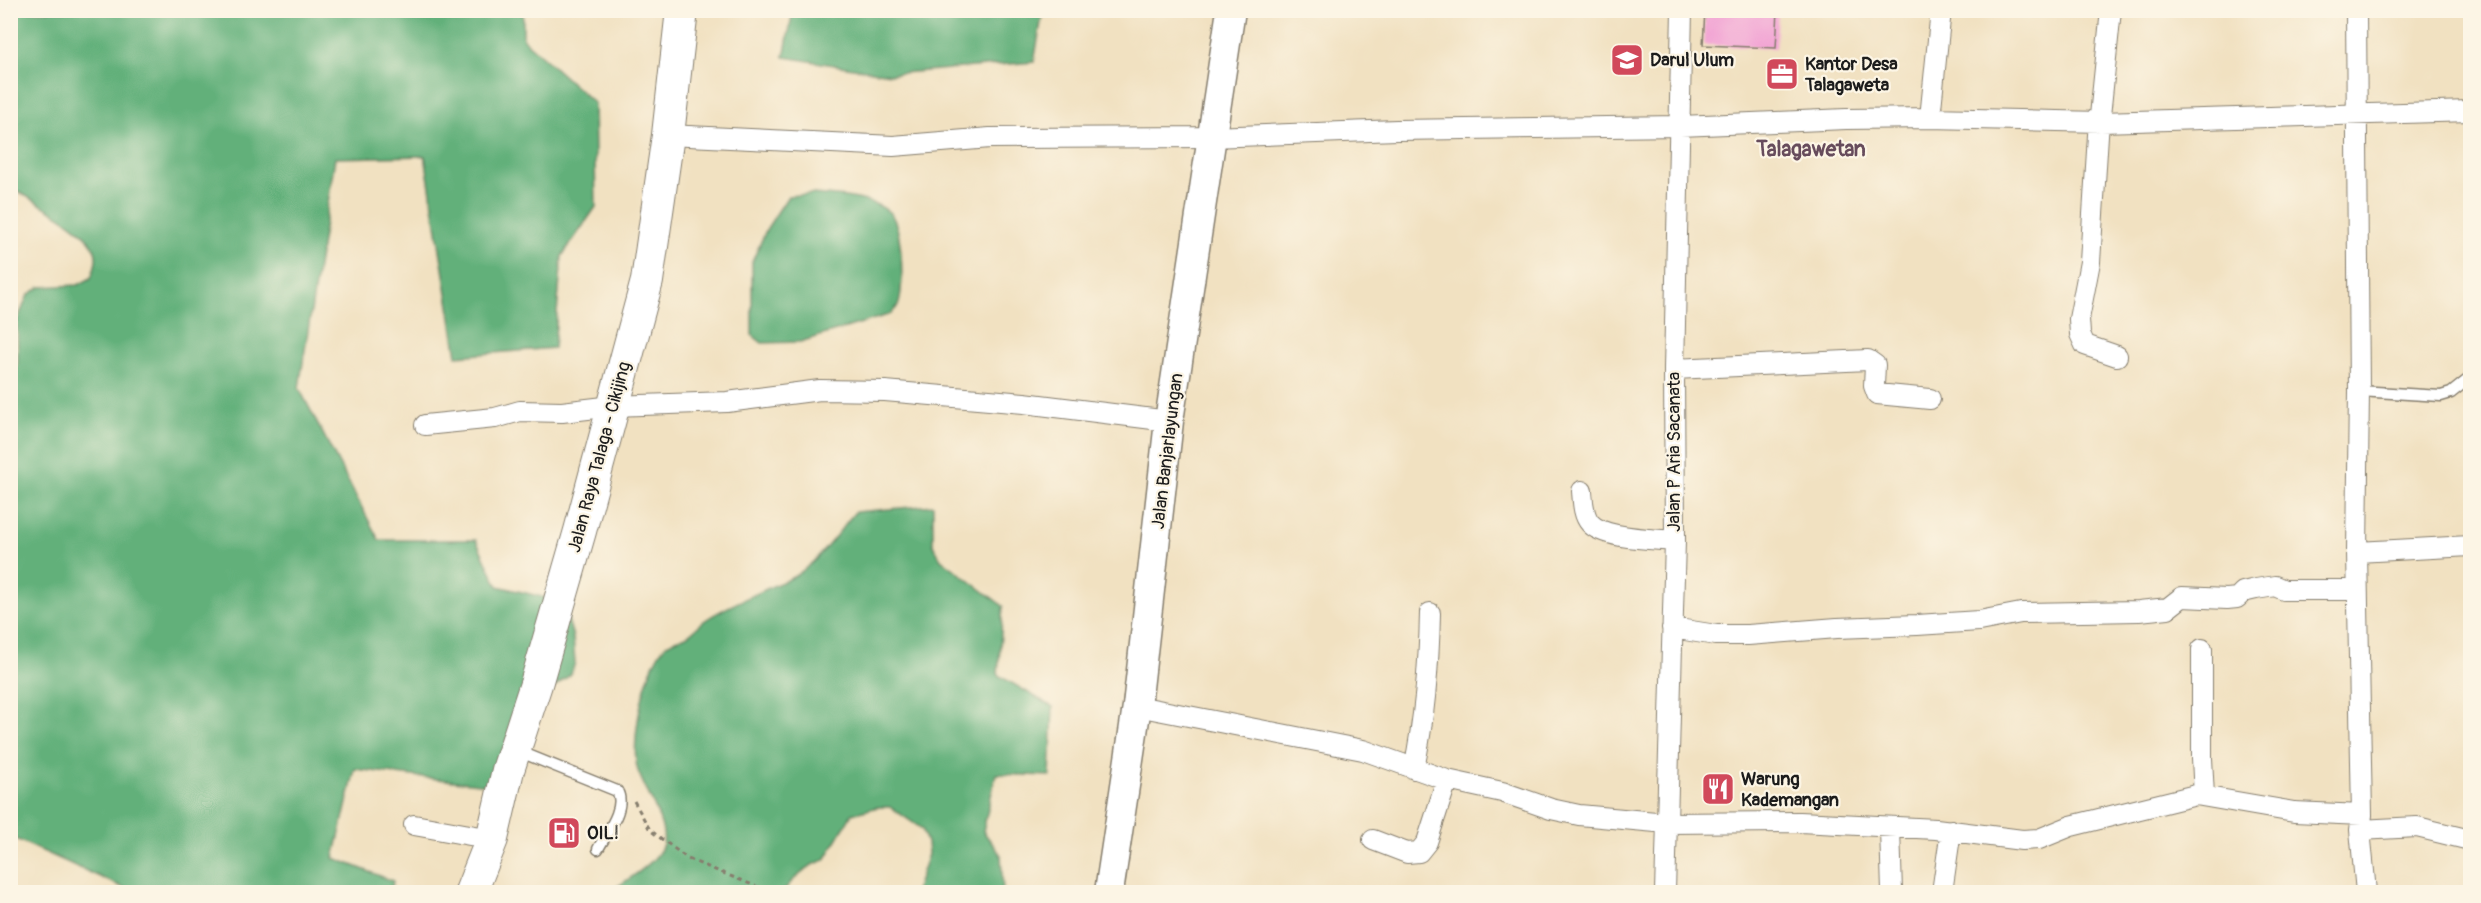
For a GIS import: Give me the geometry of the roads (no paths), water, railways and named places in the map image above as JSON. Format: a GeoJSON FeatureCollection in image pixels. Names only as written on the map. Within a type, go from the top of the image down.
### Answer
{"type":"FeatureCollection","features":[{"type":"Feature","properties":{"kind":"main road","name":"Jalan Raya Talaga - Cikijing"},"geometry":{"type":"LineString","coordinates":[[471,892],[492,839],[647,280],[668,135],[682,10]]}},
{"type":"Feature","properties":{"kind":"street","name":"Jalan Banjarlayungan"},"geometry":{"type":"LineString","coordinates":[[1109,892],[1137,706],[1169,421],[1230,10]]}},
{"type":"Feature","properties":{"kind":"street","name":"Jalan P Aria Sacanata"},"geometry":{"type":"LineString","coordinates":[[1665,892],[1675,541],[1674,369],[1682,10]]}},
{"type":"Feature","properties":{"kind":"street"},"geometry":{"type":"LineString","coordinates":[[1930,118],[1941,10]]}},
{"type":"Feature","properties":{"kind":"street"},"geometry":{"type":"LineString","coordinates":[[2111,10],[2090,262],[2079,319],[2080,334],[2085,345],[2116,356]]}},
{"type":"Feature","properties":{"kind":"street"},"geometry":{"type":"LineString","coordinates":[[2356,10],[2359,392],[2356,552],[2361,822],[2366,892]]}},
{"type":"Feature","properties":{"kind":"street"},"geometry":{"type":"LineString","coordinates":[[668,135],[893,146],[990,138],[1211,137],[1397,130],[1680,126],[1846,119],[1930,118],[2101,122],[2470,111]]}},
{"type":"Feature","properties":{"kind":"street"},"geometry":{"type":"LineString","coordinates":[[1674,369],[1868,360],[1873,361],[1875,365],[1874,386],[1877,394],[1930,399]]}},
{"type":"Feature","properties":{"kind":"street"},"geometry":{"type":"LineString","coordinates":[[425,425],[495,418],[520,411],[562,412],[613,406],[727,402],[820,390],[874,391],[1024,403],[1169,421]]}},
{"type":"Feature","properties":{"kind":"street"},"geometry":{"type":"LineString","coordinates":[[1582,491],[1585,513],[1591,525],[1616,535],[1675,541]]}},
{"type":"Feature","properties":{"kind":"street"},"geometry":{"type":"LineString","coordinates":[[2356,552],[2470,546]]}},
{"type":"Feature","properties":{"kind":"street"},"geometry":{"type":"LineString","coordinates":[[1672,628],[1716,635],[1770,634],[1837,628],[1979,621],[2021,613],[2168,608],[2182,597],[2237,598],[2243,592],[2275,586],[2284,590],[2357,590]]}},
{"type":"Feature","properties":{"kind":"street"},"geometry":{"type":"LineString","coordinates":[[1414,768],[1427,695],[1430,613]]}},
{"type":"Feature","properties":{"kind":"street"},"geometry":{"type":"LineString","coordinates":[[2202,649],[2204,796]]}},
{"type":"Feature","properties":{"kind":"street"},"geometry":{"type":"LineString","coordinates":[[1137,706],[1363,750],[1448,780],[1502,792],[1551,809],[1579,815],[1667,823],[1800,822],[1951,830],[2022,840],[2038,839],[2071,826],[2196,795],[2361,822],[2417,827],[2470,840]]}},
{"type":"Feature","properties":{"kind":"street"},"geometry":{"type":"LineString","coordinates":[[1372,840],[1407,853],[1419,852],[1426,842],[1448,780]]}},
{"type":"Feature","properties":{"kind":"street"},"geometry":{"type":"LineString","coordinates":[[414,825],[492,839]]}},
{"type":"Feature","properties":{"kind":"street"},"geometry":{"type":"LineString","coordinates":[[1890,828],[1892,892]]}},
{"type":"Feature","properties":{"kind":"street"},"geometry":{"type":"LineString","coordinates":[[1942,892],[1951,830]]}},
{"type":"Feature","properties":{"kind":"lane"},"geometry":{"type":"LineString","coordinates":[[2359,392],[2440,396],[2451,393],[2470,378]]}},
{"type":"Feature","properties":{"kind":"lane"},"geometry":{"type":"LineString","coordinates":[[515,750],[617,791],[620,796],[620,805],[598,849]]}},
{"type":"Feature","properties":{"kind":"place","name":"Darul Ulum"},"geometry":{"type":"Point","coordinates":[1627,60]}},
{"type":"Feature","properties":{"kind":"place","name":"Kantor Desa Talagaweta"},"geometry":{"type":"Point","coordinates":[1782,74]}},
{"type":"Feature","properties":{"kind":"place","name":"Warung Kademangan"},"geometry":{"type":"Point","coordinates":[1718,789]}},
{"type":"Feature","properties":{"kind":"place","name":"OIL!"},"geometry":{"type":"Point","coordinates":[564,833]}},
{"type":"Feature","properties":{"kind":"district","name":"Talagawetan"},"geometry":{"type":"Point","coordinates":[1811,149]}}]}
